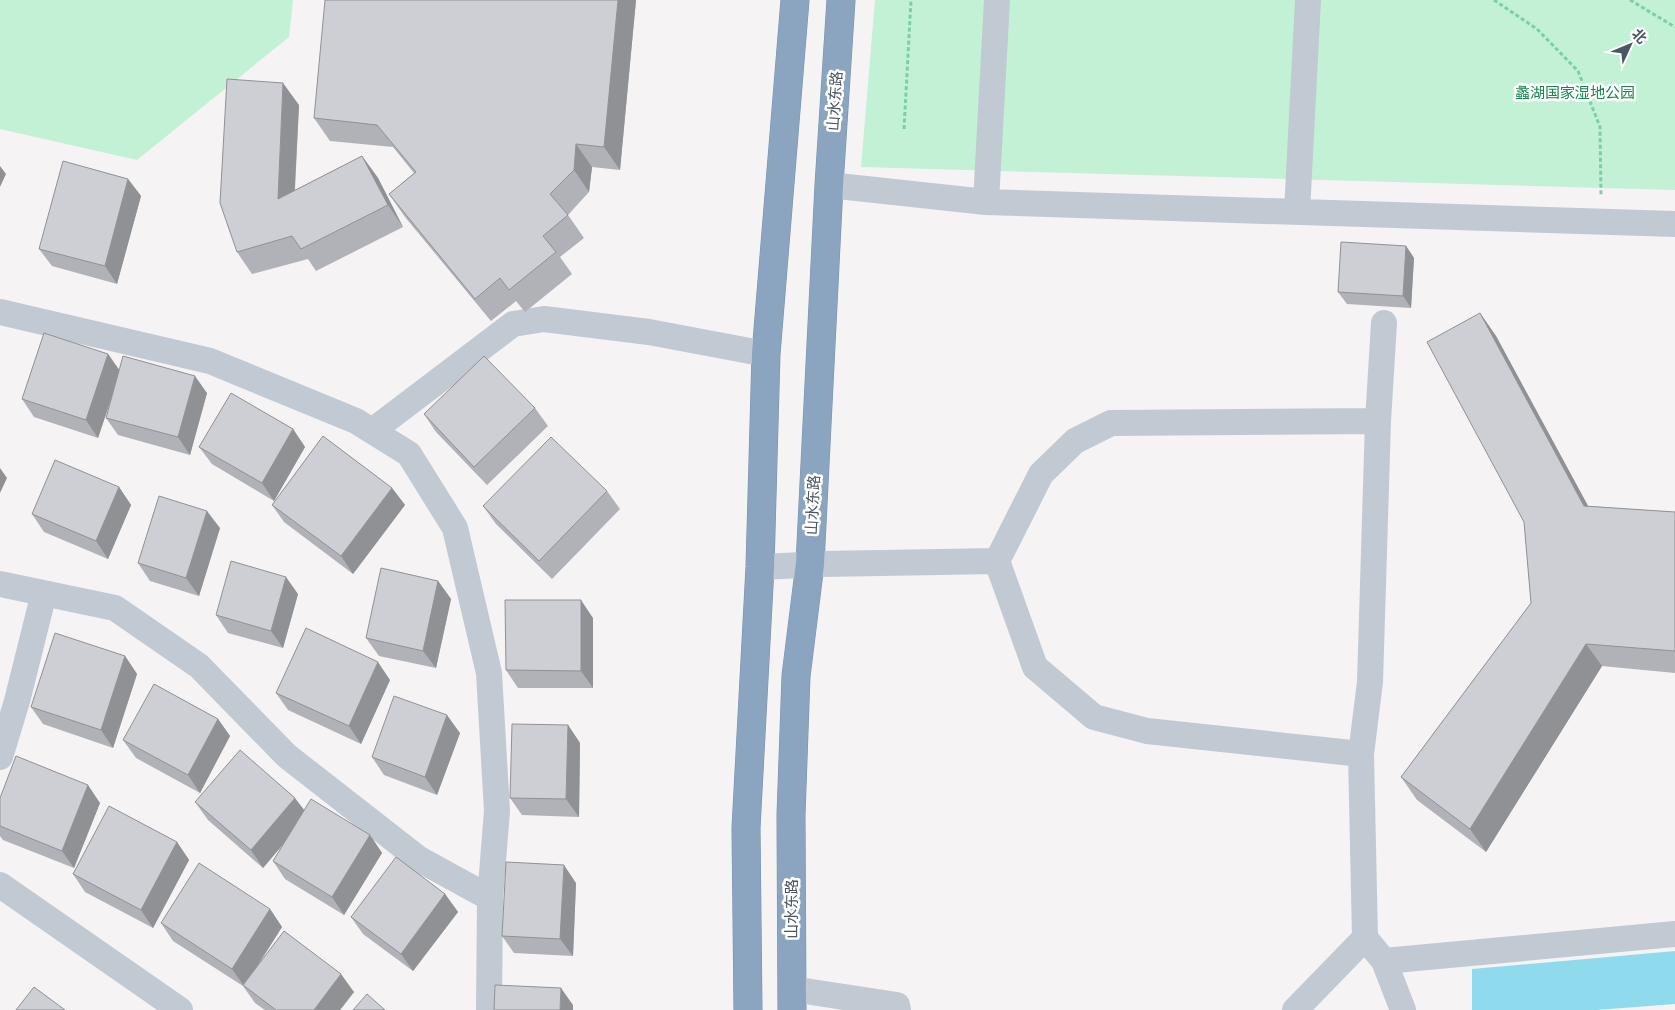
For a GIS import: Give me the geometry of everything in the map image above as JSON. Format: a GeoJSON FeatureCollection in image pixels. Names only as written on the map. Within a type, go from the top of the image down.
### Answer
{"type":"FeatureCollection","features":[{"type":"Feature","properties":{"kind":"highway"},"geometry":{"type":"LineString","coordinates":[[748,1010],[746,828],[760,567],[766,354],[795,0]]}},
{"type":"Feature","properties":{"kind":"highway","name":"山水东路"},"geometry":{"type":"LineString","coordinates":[[792,1000],[791,815],[796,676],[810,564],[829,185],[842,0]]}},
{"type":"Feature","properties":{"kind":"street"},"geometry":{"type":"LineString","coordinates":[[986,202],[997,0]]}},
{"type":"Feature","properties":{"kind":"street"},"geometry":{"type":"LineString","coordinates":[[1297,212],[1308,0]]}},
{"type":"Feature","properties":{"kind":"street"},"geometry":{"type":"LineString","coordinates":[[829,185],[986,202],[1675,224]]}},
{"type":"Feature","properties":{"kind":"street"},"geometry":{"type":"LineString","coordinates":[[0,312],[210,361],[356,421],[410,454],[455,528],[489,673],[497,811],[490,898],[489,1010]]}},
{"type":"Feature","properties":{"kind":"street"},"geometry":{"type":"LineString","coordinates":[[372,431],[513,324],[544,320],[649,332],[766,354]]}},
{"type":"Feature","properties":{"kind":"street"},"geometry":{"type":"LineString","coordinates":[[1384,323],[1378,421],[1370,682],[1361,754],[1365,938],[1384,961],[1403,1010]]}},
{"type":"Feature","properties":{"kind":"street"},"geometry":{"type":"LineString","coordinates":[[1361,754],[1147,731],[1094,717],[1035,667],[997,561],[1040,474],[1075,441],[1112,423],[1378,421]]}},
{"type":"Feature","properties":{"kind":"street"},"geometry":{"type":"LineString","coordinates":[[760,567],[810,564],[997,561]]}},
{"type":"Feature","properties":{"kind":"street"},"geometry":{"type":"LineString","coordinates":[[0,584],[114,608],[199,666],[287,756],[419,859],[490,898]]}},
{"type":"Feature","properties":{"kind":"street"},"geometry":{"type":"LineString","coordinates":[[0,757],[44,593]]}},
{"type":"Feature","properties":{"kind":"street"},"geometry":{"type":"LineString","coordinates":[[0,886],[180,1010]]}},
{"type":"Feature","properties":{"kind":"street"},"geometry":{"type":"LineString","coordinates":[[1384,961],[1675,934]]}},
{"type":"Feature","properties":{"kind":"street"},"geometry":{"type":"LineString","coordinates":[[1295,1010],[1365,938]]}},
{"type":"Feature","properties":{"kind":"street"},"geometry":{"type":"LineString","coordinates":[[792,1000],[897,1005],[898,1010]]}},
{"type":"Feature","properties":{"kind":"path"},"geometry":{"type":"LineString","coordinates":[[904,129],[911,0]]}},
{"type":"Feature","properties":{"kind":"path"},"geometry":{"type":"LineString","coordinates":[[1494,0],[1537,29],[1578,71],[1600,127],[1601,221]]}},
{"type":"Feature","properties":{"kind":"path"},"geometry":{"type":"LineString","coordinates":[[1630,0],[1675,27]]}},
{"type":"Feature","properties":{"kind":"green space"},"geometry":{"type":"Polygon","coordinates":[[[0,0],[293,0],[289,37],[137,160],[0,129],[0,0]]]}},
{"type":"Feature","properties":{"kind":"green space","name":"蠡湖国家湿地公园"},"geometry":{"type":"Polygon","coordinates":[[[875,0],[1675,0],[1675,190],[861,167],[875,0]]]}},
{"type":"Feature","properties":{"kind":"water"},"geometry":{"type":"Polygon","coordinates":[[[1675,951],[1675,1004],[1596,1010],[1472,1010],[1472,969],[1675,951]]]}},
{"type":"Feature","properties":{"kind":"building"},"geometry":{"type":"Polygon","coordinates":[[[325,0],[618,0],[604,147],[576,144],[574,170],[550,194],[568,215],[543,236],[556,252],[509,290],[500,278],[475,299],[389,194],[416,172],[377,125],[314,118],[325,0]]]}},
{"type":"Feature","properties":{"kind":"building"},"geometry":{"type":"Polygon","coordinates":[[[227,79],[283,83],[278,199],[362,156],[388,205],[301,249],[292,236],[237,252],[220,203],[227,79]]]}},
{"type":"Feature","properties":{"kind":"building"},"geometry":{"type":"Polygon","coordinates":[[[63,161],[128,179],[105,266],[39,249],[63,161]]]}},
{"type":"Feature","properties":{"kind":"building"},"geometry":{"type":"Polygon","coordinates":[[[1341,242],[1406,246],[1403,296],[1338,292],[1341,242]]]}},
{"type":"Feature","properties":{"kind":"building"},"geometry":{"type":"Polygon","coordinates":[[[1480,313],[1584,506],[1675,512],[1675,651],[1586,644],[1470,829],[1401,777],[1531,603],[1524,522],[1427,342],[1480,313]]]}},
{"type":"Feature","properties":{"kind":"building"},"geometry":{"type":"Polygon","coordinates":[[[44,333],[108,354],[86,420],[22,399],[44,333]]]}},
{"type":"Feature","properties":{"kind":"building"},"geometry":{"type":"Polygon","coordinates":[[[123,356],[195,376],[178,437],[106,418],[123,356]]]}},
{"type":"Feature","properties":{"kind":"building"},"geometry":{"type":"Polygon","coordinates":[[[484,356],[535,408],[474,467],[424,414],[484,356]]]}},
{"type":"Feature","properties":{"kind":"building"},"geometry":{"type":"Polygon","coordinates":[[[231,393],[293,429],[262,483],[199,447],[231,393]]]}},
{"type":"Feature","properties":{"kind":"building"},"geometry":{"type":"Polygon","coordinates":[[[323,436],[392,488],[341,556],[272,505],[323,436]]]}},
{"type":"Feature","properties":{"kind":"building"},"geometry":{"type":"Polygon","coordinates":[[[551,437],[607,491],[539,561],[483,506],[551,437]]]}},
{"type":"Feature","properties":{"kind":"building"},"geometry":{"type":"Polygon","coordinates":[[[55,460],[119,487],[96,541],[32,514],[55,460]]]}},
{"type":"Feature","properties":{"kind":"building"},"geometry":{"type":"Polygon","coordinates":[[[159,496],[207,511],[186,578],[138,563],[159,496]]]}},
{"type":"Feature","properties":{"kind":"building"},"geometry":{"type":"Polygon","coordinates":[[[231,561],[286,577],[271,631],[216,615],[231,561]]]}},
{"type":"Feature","properties":{"kind":"building"},"geometry":{"type":"Polygon","coordinates":[[[381,568],[438,581],[423,651],[366,638],[381,568]]]}},
{"type":"Feature","properties":{"kind":"building"},"geometry":{"type":"Polygon","coordinates":[[[505,600],[581,600],[581,671],[506,670],[505,600]]]}},
{"type":"Feature","properties":{"kind":"building"},"geometry":{"type":"Polygon","coordinates":[[[306,628],[378,662],[349,726],[276,693],[306,628]]]}},
{"type":"Feature","properties":{"kind":"building"},"geometry":{"type":"Polygon","coordinates":[[[55,633],[125,656],[101,730],[31,707],[55,633]]]}},
{"type":"Feature","properties":{"kind":"building"},"geometry":{"type":"Polygon","coordinates":[[[154,684],[218,719],[188,775],[123,740],[154,684]]]}},
{"type":"Feature","properties":{"kind":"building"},"geometry":{"type":"Polygon","coordinates":[[[394,696],[447,715],[425,777],[372,757],[394,696]]]}},
{"type":"Feature","properties":{"kind":"building"},"geometry":{"type":"Polygon","coordinates":[[[512,724],[568,725],[566,799],[510,798],[512,724]]]}},
{"type":"Feature","properties":{"kind":"building"},"geometry":{"type":"Polygon","coordinates":[[[240,750],[295,798],[251,850],[195,802],[240,750]]]}},
{"type":"Feature","properties":{"kind":"building"},"geometry":{"type":"Polygon","coordinates":[[[16,756],[88,785],[62,851],[0,826],[0,798],[16,756]]]}},
{"type":"Feature","properties":{"kind":"building"},"geometry":{"type":"Polygon","coordinates":[[[311,799],[370,835],[332,897],[273,861],[311,799]]]}},
{"type":"Feature","properties":{"kind":"building"},"geometry":{"type":"Polygon","coordinates":[[[109,806],[177,842],[141,910],[73,874],[109,806]]]}},
{"type":"Feature","properties":{"kind":"building"},"geometry":{"type":"Polygon","coordinates":[[[396,857],[445,894],[401,954],[351,917],[396,857]]]}},
{"type":"Feature","properties":{"kind":"building"},"geometry":{"type":"Polygon","coordinates":[[[506,862],[564,865],[560,939],[502,936],[506,862]]]}},
{"type":"Feature","properties":{"kind":"building"},"geometry":{"type":"Polygon","coordinates":[[[199,863],[270,909],[232,969],[161,923],[199,863]]]}},
{"type":"Feature","properties":{"kind":"building"},"geometry":{"type":"Polygon","coordinates":[[[284,931],[341,974],[314,1010],[276,1010],[243,985],[284,931]]]}},
{"type":"Feature","properties":{"kind":"building"},"geometry":{"type":"Polygon","coordinates":[[[495,985],[561,988],[560,1010],[494,1010],[495,985]]]}},
{"type":"Feature","properties":{"kind":"building"},"geometry":{"type":"Polygon","coordinates":[[[34,987],[65,1010],[16,1010],[34,987]]]}},
{"type":"Feature","properties":{"kind":"building"},"geometry":{"type":"Polygon","coordinates":[[[367,994],[385,1010],[353,1010],[367,994]]]}}]}
